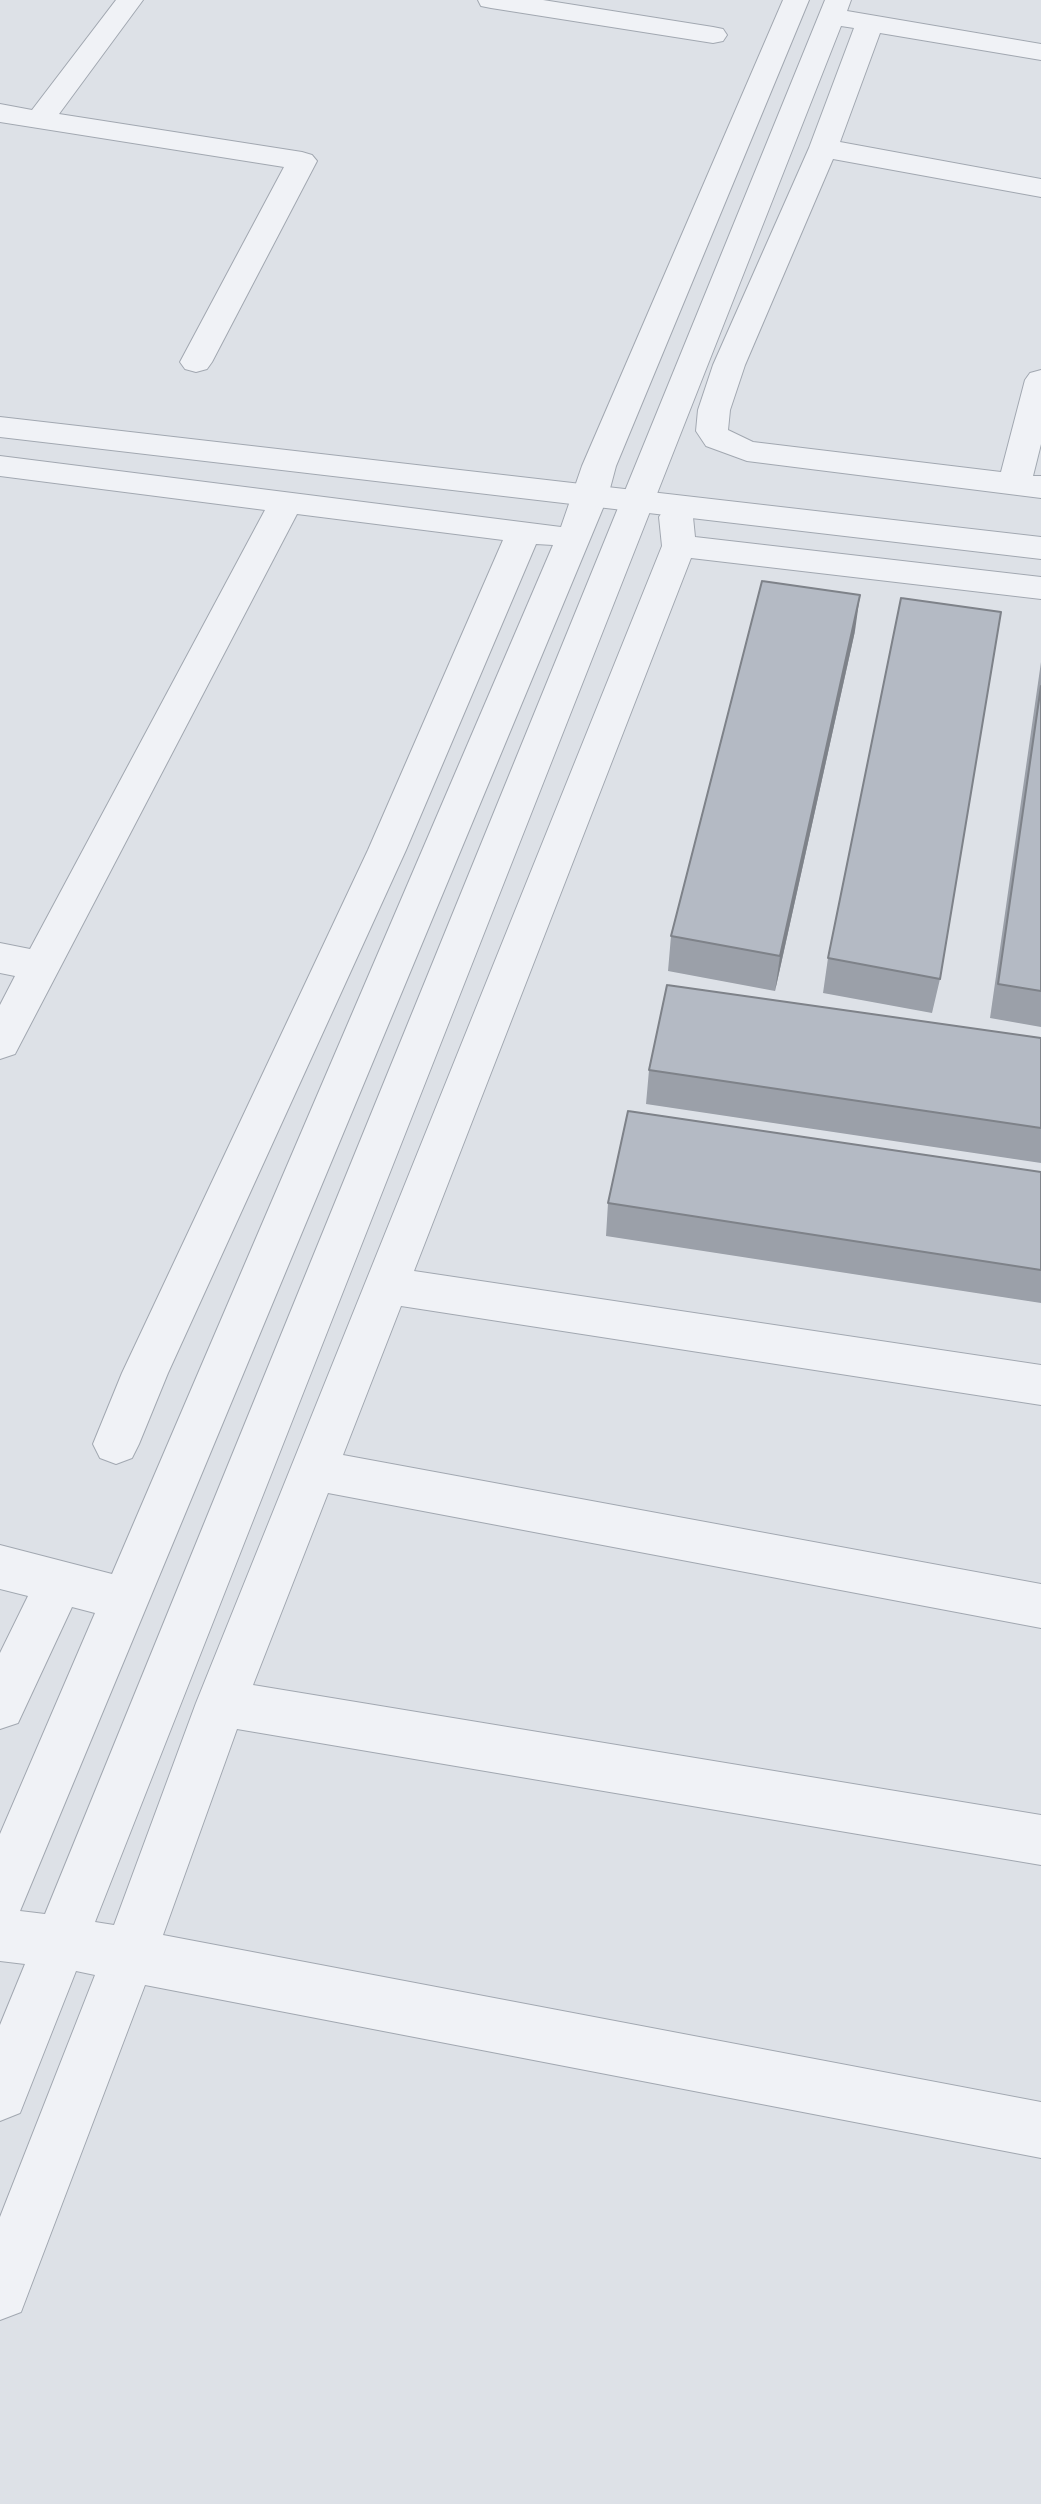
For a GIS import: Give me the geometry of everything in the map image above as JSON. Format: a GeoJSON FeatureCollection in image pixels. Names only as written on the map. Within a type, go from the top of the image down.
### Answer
{"type":"FeatureCollection","features":[{"type":"Feature","properties":{"kind":"street"},"geometry":{"type":"LineString","coordinates":[[40,119],[130,0]]}},
{"type":"Feature","properties":{"kind":"street"},"geometry":{"type":"LineString","coordinates":[[491,0],[713,35]]}},
{"type":"Feature","properties":{"kind":"street"},"geometry":{"type":"LineString","coordinates":[[0,1896],[573,538],[794,5],[843,8],[1041,34]]}},
{"type":"Feature","properties":{"kind":"street"},"geometry":{"type":"LineString","coordinates":[[843,8],[1041,52]]}},
{"type":"Feature","properties":{"kind":"street"},"geometry":{"type":"LineString","coordinates":[[843,8],[823,148],[729,365],[714,410],[712,431],[718,439],[747,451],[1028,486],[1041,380]]}},
{"type":"Feature","properties":{"kind":"street"},"geometry":{"type":"LineString","coordinates":[[0,2291],[129,1956],[221,1703],[386,1285],[661,507],[843,8]]}},
{"type":"Feature","properties":{"kind":"street"},"geometry":{"type":"LineString","coordinates":[[0,113],[302,161],[196,362]]}},
{"type":"Feature","properties":{"kind":"street"},"geometry":{"type":"LineString","coordinates":[[823,148],[1041,188]]}},
{"type":"Feature","properties":{"kind":"street"},"geometry":{"type":"LineString","coordinates":[[0,397],[595,481],[661,507],[1041,588]]}},
{"type":"Feature","properties":{"kind":"street"},"geometry":{"type":"LineString","coordinates":[[0,427],[595,481]]}},
{"type":"Feature","properties":{"kind":"street"},"geometry":{"type":"LineString","coordinates":[[0,466],[573,538]]}},
{"type":"Feature","properties":{"kind":"street"},"geometry":{"type":"LineString","coordinates":[[0,1043],[286,502]]}},
{"type":"Feature","properties":{"kind":"street"},"geometry":{"type":"LineString","coordinates":[[661,507],[1041,517]]}},
{"type":"Feature","properties":{"kind":"street"},"geometry":{"type":"LineString","coordinates":[[661,507],[1041,548]]}},
{"type":"Feature","properties":{"kind":"street"},"geometry":{"type":"LineString","coordinates":[[0,2093],[661,507]]}},
{"type":"Feature","properties":{"kind":"street"},"geometry":{"type":"LineString","coordinates":[[116,1444],[151,1358],[387,850],[524,532]]}},
{"type":"Feature","properties":{"kind":"street"},"geometry":{"type":"LineString","coordinates":[[0,958],[41,966]]}},
{"type":"Feature","properties":{"kind":"street"},"geometry":{"type":"LineString","coordinates":[[386,1285],[1041,1385]]}},
{"type":"Feature","properties":{"kind":"street"},"geometry":{"type":"LineString","coordinates":[[314,1470],[1041,1606]]}},
{"type":"Feature","properties":{"kind":"street"},"geometry":{"type":"LineString","coordinates":[[0,1567],[125,1599]]}},
{"type":"Feature","properties":{"kind":"street"},"geometry":{"type":"LineString","coordinates":[[0,1706],[59,1582]]}},
{"type":"Feature","properties":{"kind":"street"},"geometry":{"type":"LineString","coordinates":[[221,1703],[1041,1840]]}},
{"type":"Feature","properties":{"kind":"street"},"geometry":{"type":"LineString","coordinates":[[0,1935],[61,1942],[1041,2130]]}},
{"type":"Feature","properties":{"kind":"building"},"geometry":{"type":"Polygon","coordinates":[[[762,581],[860,595],[780,956],[671,936],[762,581]]]}},
{"type":"Feature","properties":{"kind":"building"},"geometry":{"type":"Polygon","coordinates":[[[901,598],[1001,612],[940,979],[828,958],[901,598]]]}},
{"type":"Feature","properties":{"kind":"building"},"geometry":{"type":"Polygon","coordinates":[[[1041,686],[1041,991],[998,984],[1041,686]]]}},
{"type":"Feature","properties":{"kind":"building"},"geometry":{"type":"Polygon","coordinates":[[[667,985],[1041,1038],[1041,1128],[649,1070],[667,985]]]}},
{"type":"Feature","properties":{"kind":"building"},"geometry":{"type":"Polygon","coordinates":[[[628,1111],[1041,1172],[1041,1270],[608,1203],[628,1111]]]}}]}
